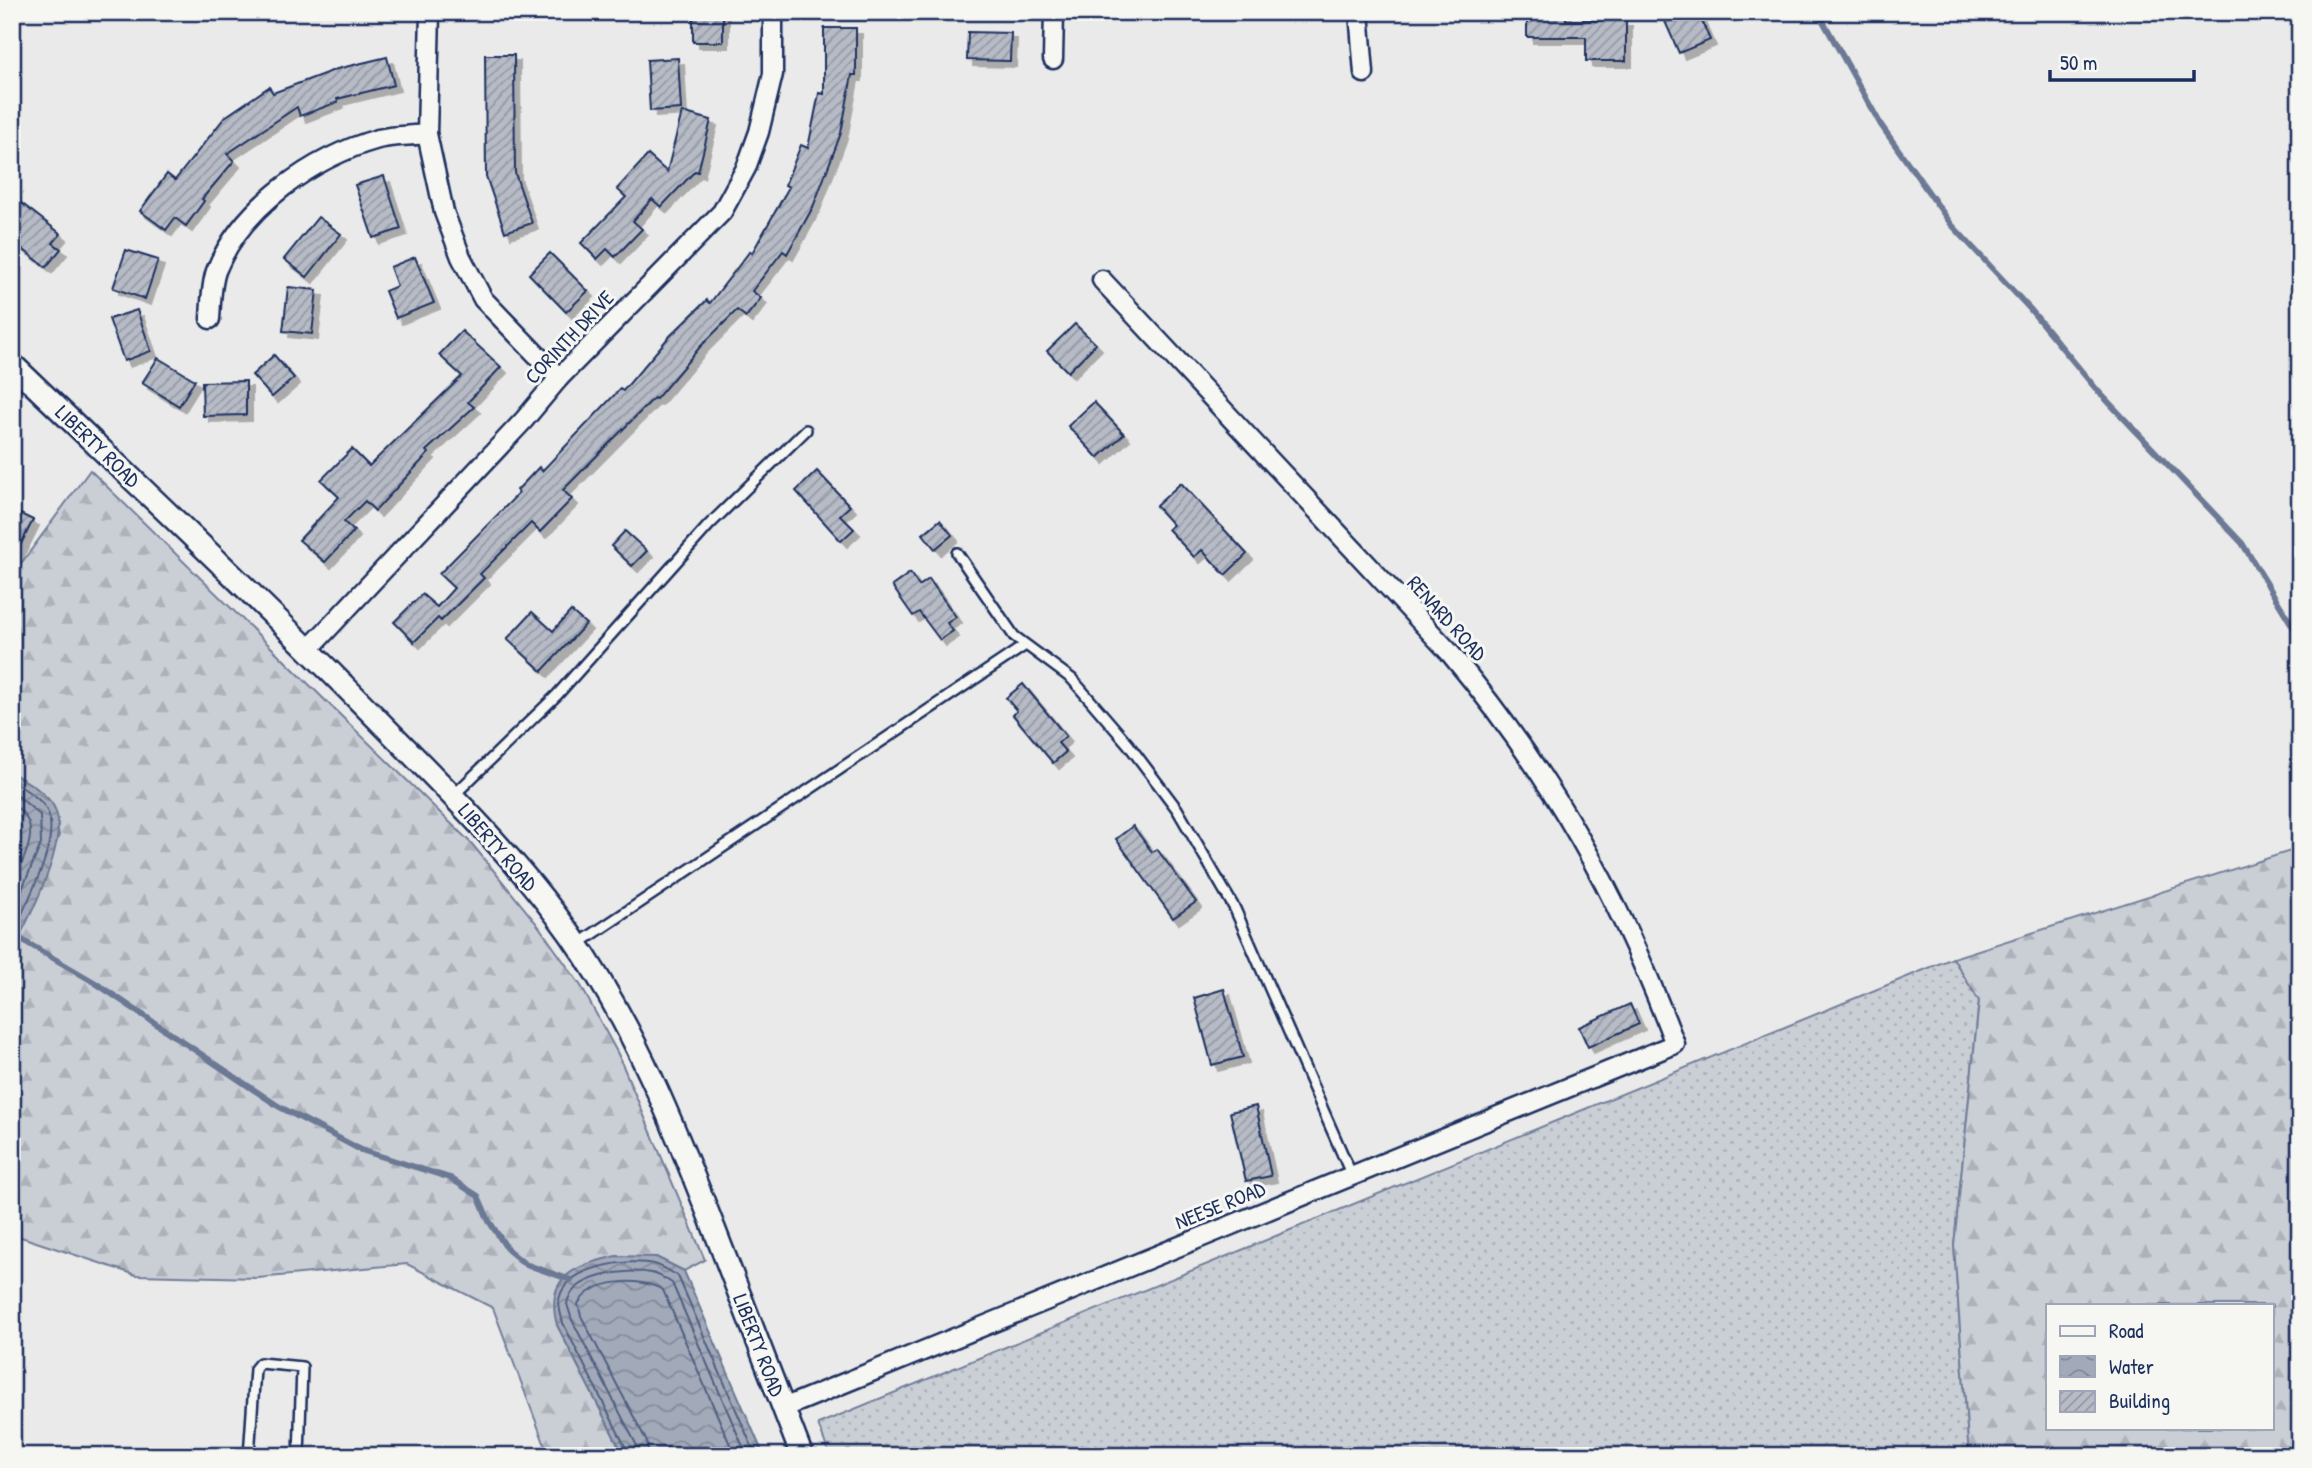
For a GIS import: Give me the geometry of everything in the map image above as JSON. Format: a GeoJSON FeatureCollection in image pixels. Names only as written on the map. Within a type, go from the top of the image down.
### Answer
{"type":"FeatureCollection","features":[{"type":"Feature","properties":{"kind":"street"},"geometry":{"type":"LineString","coordinates":[[430,12],[427,134],[444,212],[461,257],[483,299],[559,378]]}},
{"type":"Feature","properties":{"kind":"street","name":"CORINTH DRIVE"},"geometry":{"type":"LineString","coordinates":[[309,649],[524,420],[559,378],[722,212],[746,167],[759,132],[773,74],[773,12]]}},
{"type":"Feature","properties":{"kind":"street"},"geometry":{"type":"LineString","coordinates":[[1053,59],[1054,12]]}},
{"type":"Feature","properties":{"kind":"street"},"geometry":{"type":"LineString","coordinates":[[1359,12],[1364,73]]}},
{"type":"Feature","properties":{"kind":"street"},"geometry":{"type":"LineString","coordinates":[[210,319],[216,272],[245,225],[273,196],[338,153],[382,138],[427,134]]}},
{"type":"Feature","properties":{"kind":"street","name":"RENARD ROAD"},"geometry":{"type":"LineString","coordinates":[[1102,280],[1450,653],[1490,701],[1540,769],[1604,878],[1656,992],[1675,1044]]}},
{"type":"Feature","properties":{"kind":"street","name":"LIBERTY ROAD"},"geometry":{"type":"LineString","coordinates":[[12,364],[309,649],[453,796],[524,876],[577,945],[650,1071],[679,1138],[802,1456]]}},
{"type":"Feature","properties":{"kind":"street","name":"NEESE ROAD"},"geometry":{"type":"LineString","coordinates":[[783,1408],[1675,1044]]}},
{"type":"Feature","properties":{"kind":"lane"},"geometry":{"type":"LineString","coordinates":[[453,796],[557,695],[709,525],[806,430]]}},
{"type":"Feature","properties":{"kind":"lane"},"geometry":{"type":"LineString","coordinates":[[957,553],[1024,646],[1042,654],[1072,679],[1128,744],[1177,809],[1235,909],[1352,1176]]}},
{"type":"Feature","properties":{"kind":"lane"},"geometry":{"type":"LineString","coordinates":[[577,945],[1024,646]]}},
{"type":"Feature","properties":{"kind":"lane"},"geometry":{"type":"LineString","coordinates":[[249,1456],[255,1369],[260,1363],[302,1367],[299,1456]]}},
{"type":"Feature","properties":{"kind":"green space"},"geometry":{"type":"Polygon","coordinates":[[[90,470],[472,844],[537,924],[581,986],[618,1054],[705,1260],[684,1271],[656,1257],[557,1325],[624,1456],[549,1456],[493,1308],[407,1264],[258,1278],[136,1275],[12,1234],[12,951],[59,836],[54,807],[35,787],[12,773],[12,567],[17,569],[90,470]]]}},
{"type":"Feature","properties":{"kind":"green space"},"geometry":{"type":"Polygon","coordinates":[[[2300,848],[2300,1456],[1969,1456],[1954,1245],[1979,1001],[1953,958],[2300,848]]]}},
{"type":"Feature","properties":{"kind":"green space"},"geometry":{"type":"Polygon","coordinates":[[[1953,958],[1979,1000],[1954,1245],[1969,1456],[830,1456],[818,1424],[1953,958]]]}},
{"type":"Feature","properties":{"kind":"water"},"geometry":{"type":"Polygon","coordinates":[[[12,773],[46,796],[54,807],[58,821],[57,838],[45,879],[12,951],[12,773]]]}},
{"type":"Feature","properties":{"kind":"water"},"geometry":{"type":"Polygon","coordinates":[[[616,1256],[656,1257],[684,1271],[764,1456],[624,1456],[557,1325],[554,1308],[559,1284],[566,1276],[588,1264],[616,1256]]]}},
{"type":"Feature","properties":{"kind":"building"},"geometry":{"type":"Polygon","coordinates":[[[693,12],[723,12],[723,42],[693,42],[693,12]]]}},
{"type":"Feature","properties":{"kind":"building"},"geometry":{"type":"Polygon","coordinates":[[[1527,12],[1566,12],[1566,20],[1626,20],[1626,61],[1586,61],[1586,37],[1527,37],[1527,12]]]}},
{"type":"Feature","properties":{"kind":"building"},"geometry":{"type":"Polygon","coordinates":[[[1673,12],[1698,12],[1710,40],[1679,53],[1663,17],[1673,12]]]}},
{"type":"Feature","properties":{"kind":"building"},"geometry":{"type":"Polygon","coordinates":[[[824,28],[856,28],[856,75],[852,75],[841,133],[813,207],[787,254],[783,251],[752,291],[761,298],[746,317],[737,310],[700,347],[656,399],[654,398],[563,490],[572,499],[540,532],[531,523],[480,574],[484,578],[441,621],[438,618],[414,642],[394,622],[422,594],[437,607],[454,588],[439,574],[519,493],[517,490],[539,467],[542,471],[620,389],[623,391],[668,338],[707,300],[710,303],[750,251],[752,253],[789,187],[785,185],[801,145],[808,148],[819,93],[824,94],[824,28]]]}},
{"type":"Feature","properties":{"kind":"building"},"geometry":{"type":"Polygon","coordinates":[[[968,32],[1011,33],[1010,61],[967,60],[968,32]]]}},
{"type":"Feature","properties":{"kind":"building"},"geometry":{"type":"Polygon","coordinates":[[[485,55],[514,55],[515,173],[532,223],[505,232],[486,176],[485,55]]]}},
{"type":"Feature","properties":{"kind":"building"},"geometry":{"type":"Polygon","coordinates":[[[387,57],[394,85],[337,99],[338,102],[300,116],[297,107],[227,154],[234,161],[202,199],[204,201],[186,226],[175,218],[166,230],[140,211],[167,174],[175,180],[225,117],[269,87],[273,93],[337,69],[387,57]]]}},
{"type":"Feature","properties":{"kind":"building"},"geometry":{"type":"Polygon","coordinates":[[[678,58],[681,109],[650,111],[647,60],[678,58]]]}},
{"type":"Feature","properties":{"kind":"building"},"geometry":{"type":"Polygon","coordinates":[[[682,112],[711,120],[698,172],[695,171],[661,207],[652,199],[633,221],[642,229],[615,257],[607,249],[597,259],[581,243],[626,197],[617,189],[648,155],[667,172],[682,112]]]}},
{"type":"Feature","properties":{"kind":"building"},"geometry":{"type":"Polygon","coordinates":[[[384,176],[401,229],[373,238],[355,185],[384,176]]]}},
{"type":"Feature","properties":{"kind":"building"},"geometry":{"type":"Polygon","coordinates":[[[20,202],[61,234],[53,243],[61,249],[46,267],[12,241],[12,211],[20,202]]]}},
{"type":"Feature","properties":{"kind":"building"},"geometry":{"type":"Polygon","coordinates":[[[318,217],[341,234],[307,277],[284,259],[318,217]]]}},
{"type":"Feature","properties":{"kind":"building"},"geometry":{"type":"Polygon","coordinates":[[[126,250],[158,260],[145,299],[113,288],[126,250]]]}},
{"type":"Feature","properties":{"kind":"building"},"geometry":{"type":"Polygon","coordinates":[[[550,253],[588,291],[566,312],[529,274],[550,253]]]}},
{"type":"Feature","properties":{"kind":"building"},"geometry":{"type":"Polygon","coordinates":[[[415,257],[434,303],[396,318],[385,291],[397,286],[390,267],[415,257]]]}},
{"type":"Feature","properties":{"kind":"building"},"geometry":{"type":"Polygon","coordinates":[[[288,287],[317,290],[312,334],[283,331],[288,287]]]}},
{"type":"Feature","properties":{"kind":"building"},"geometry":{"type":"Polygon","coordinates":[[[137,310],[151,351],[124,361],[109,319],[137,310]]]}},
{"type":"Feature","properties":{"kind":"building"},"geometry":{"type":"Polygon","coordinates":[[[1075,324],[1096,344],[1068,372],[1047,351],[1075,324]]]}},
{"type":"Feature","properties":{"kind":"building"},"geometry":{"type":"Polygon","coordinates":[[[462,331],[501,367],[468,402],[474,407],[426,451],[429,453],[375,511],[365,501],[344,522],[354,531],[325,562],[299,540],[339,497],[321,480],[352,449],[369,466],[462,376],[439,355],[462,331]]]}},
{"type":"Feature","properties":{"kind":"building"},"geometry":{"type":"Polygon","coordinates":[[[274,355],[294,378],[272,397],[252,375],[274,355]]]}},
{"type":"Feature","properties":{"kind":"building"},"geometry":{"type":"Polygon","coordinates":[[[158,358],[195,380],[179,406],[142,383],[158,358]]]}},
{"type":"Feature","properties":{"kind":"building"},"geometry":{"type":"Polygon","coordinates":[[[246,381],[246,415],[203,416],[202,382],[246,381]]]}},
{"type":"Feature","properties":{"kind":"building"},"geometry":{"type":"Polygon","coordinates":[[[1094,402],[1124,434],[1098,458],[1068,426],[1094,402]]]}},
{"type":"Feature","properties":{"kind":"building"},"geometry":{"type":"Polygon","coordinates":[[[817,471],[850,506],[840,515],[854,529],[841,541],[796,491],[817,471]]]}},
{"type":"Feature","properties":{"kind":"building"},"geometry":{"type":"Polygon","coordinates":[[[1181,483],[1247,554],[1225,575],[1202,550],[1194,557],[1168,529],[1173,525],[1156,506],[1181,483]]]}},
{"type":"Feature","properties":{"kind":"building"},"geometry":{"type":"Polygon","coordinates":[[[12,510],[33,520],[12,562],[12,510]]]}},
{"type":"Feature","properties":{"kind":"building"},"geometry":{"type":"Polygon","coordinates":[[[940,520],[952,535],[935,549],[923,534],[940,520]]]}},
{"type":"Feature","properties":{"kind":"building"},"geometry":{"type":"Polygon","coordinates":[[[625,531],[647,551],[632,566],[611,546],[625,531]]]}},
{"type":"Feature","properties":{"kind":"building"},"geometry":{"type":"Polygon","coordinates":[[[910,573],[919,586],[929,579],[956,617],[947,623],[953,631],[940,640],[919,612],[913,616],[892,586],[910,573]]]}},
{"type":"Feature","properties":{"kind":"building"},"geometry":{"type":"Polygon","coordinates":[[[571,611],[586,624],[542,671],[507,639],[532,612],[553,631],[571,611]]]}},
{"type":"Feature","properties":{"kind":"building"},"geometry":{"type":"Polygon","coordinates":[[[1023,684],[1066,736],[1058,743],[1066,752],[1053,763],[1013,715],[1017,711],[1006,698],[1023,684]]]}},
{"type":"Feature","properties":{"kind":"building"},"geometry":{"type":"Polygon","coordinates":[[[1133,826],[1152,852],[1157,849],[1196,902],[1173,918],[1116,839],[1133,826]]]}},
{"type":"Feature","properties":{"kind":"building"},"geometry":{"type":"Polygon","coordinates":[[[1224,989],[1243,1057],[1212,1065],[1194,998],[1224,989]]]}},
{"type":"Feature","properties":{"kind":"building"},"geometry":{"type":"Polygon","coordinates":[[[1630,1004],[1639,1024],[1588,1047],[1579,1027],[1630,1004]]]}},
{"type":"Feature","properties":{"kind":"building"},"geometry":{"type":"Polygon","coordinates":[[[1256,1106],[1271,1176],[1246,1181],[1230,1112],[1256,1106]]]}},
{"type":"Feature","properties":{"kind":"waterway"},"geometry":{"type":"LineString","coordinates":[[1818,12],[1881,125],[1951,224],[2030,309],[2097,390],[2242,543],[2300,638]]}},
{"type":"Feature","properties":{"kind":"waterway"},"geometry":{"type":"LineString","coordinates":[[12,934],[94,982],[278,1106],[361,1150],[450,1178],[478,1196],[489,1221],[508,1250],[525,1264],[571,1280]]}}]}
